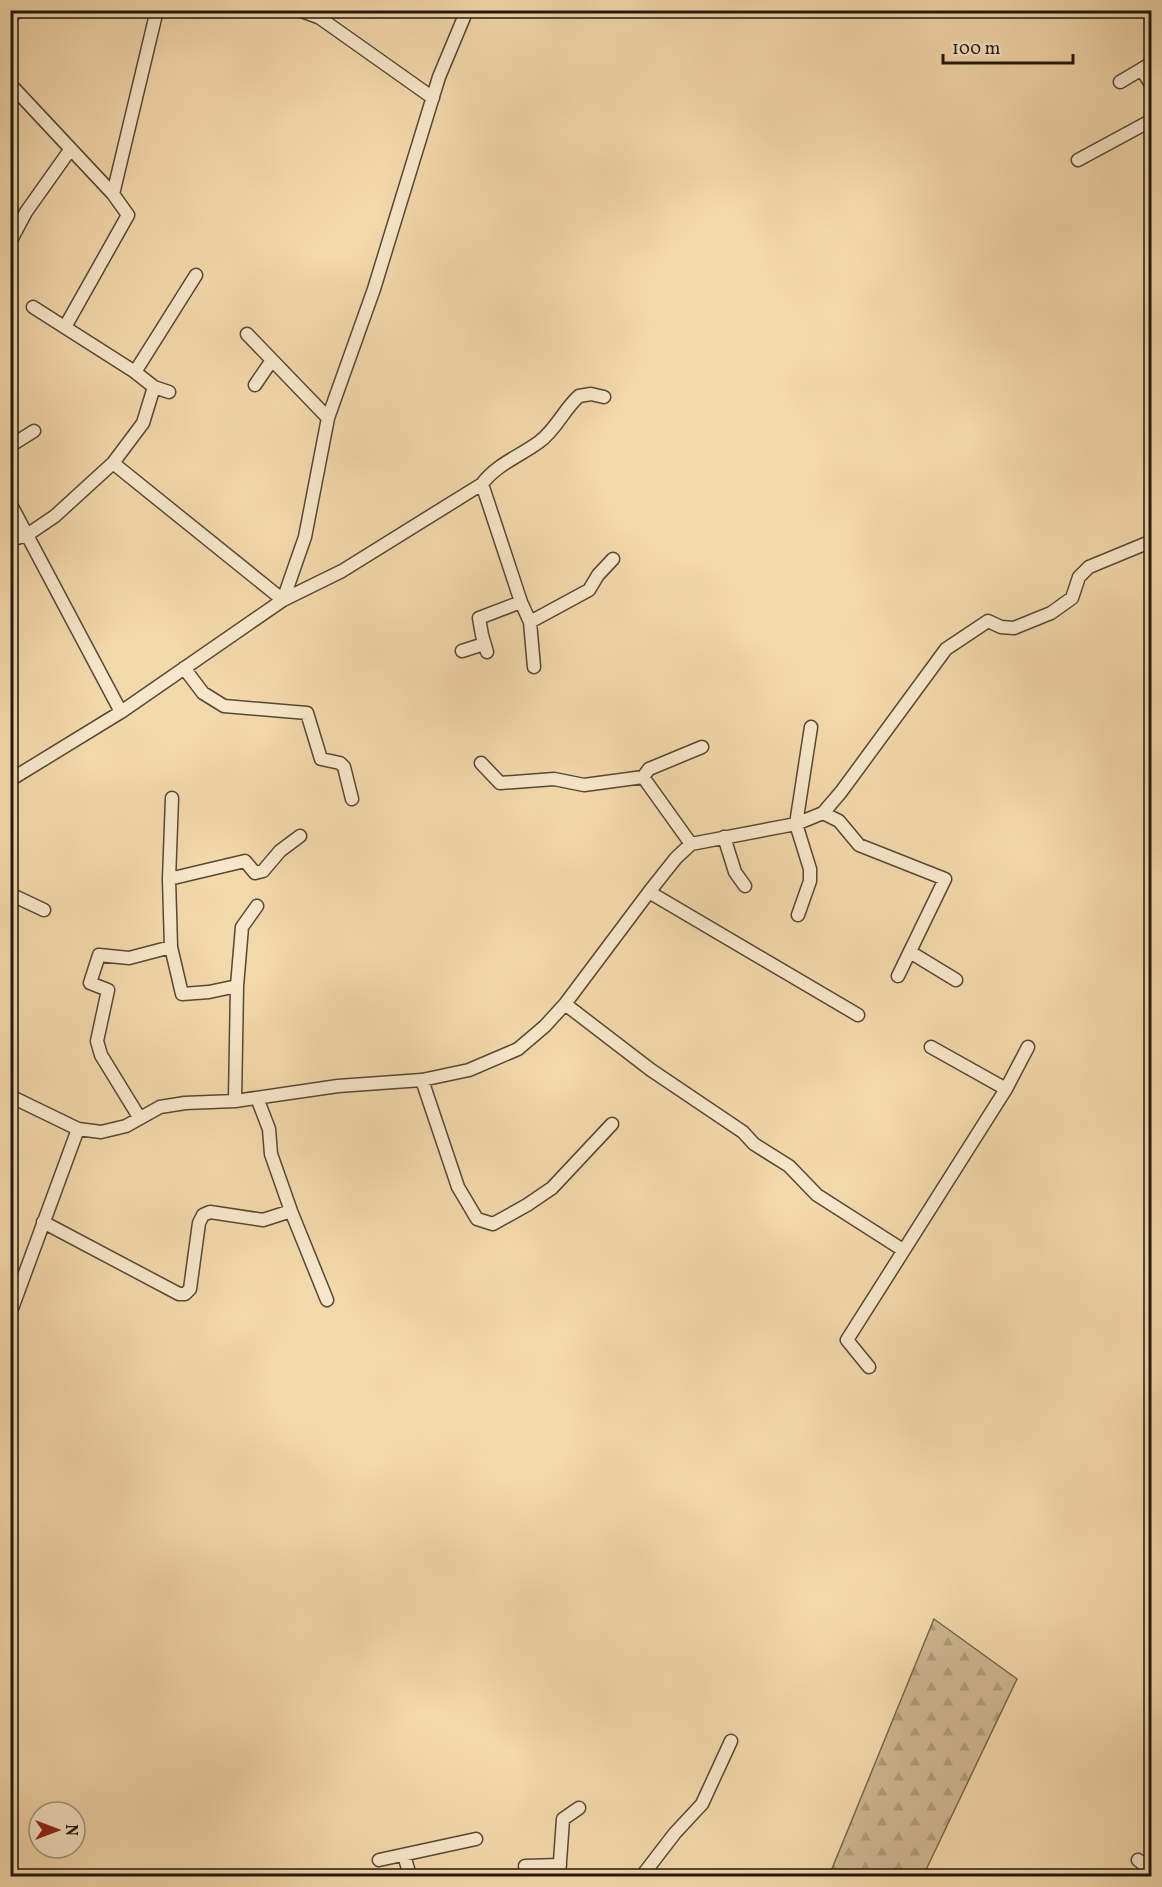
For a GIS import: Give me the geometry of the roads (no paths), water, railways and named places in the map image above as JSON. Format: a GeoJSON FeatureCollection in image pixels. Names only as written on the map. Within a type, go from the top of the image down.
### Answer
{"type":"FeatureCollection","features":[{"type":"Feature","properties":{"kind":"street"},"geometry":{"type":"LineString","coordinates":[[10,17],[19,10]]}},
{"type":"Feature","properties":{"kind":"street"},"geometry":{"type":"LineString","coordinates":[[113,195],[157,10]]}},
{"type":"Feature","properties":{"kind":"street"},"geometry":{"type":"LineString","coordinates":[[299,10],[320,18],[433,98]]}},
{"type":"Feature","properties":{"kind":"street"},"geometry":{"type":"LineString","coordinates":[[283,600],[305,537],[328,418],[374,289],[439,77],[467,10]]}},
{"type":"Feature","properties":{"kind":"street"},"geometry":{"type":"LineString","coordinates":[[1120,82],[1147,66],[1152,87]]}},
{"type":"Feature","properties":{"kind":"street"},"geometry":{"type":"LineString","coordinates":[[10,84],[113,195],[128,215],[65,327]]}},
{"type":"Feature","properties":{"kind":"street"},"geometry":{"type":"LineString","coordinates":[[1077,160],[1152,120]]}},
{"type":"Feature","properties":{"kind":"street"},"geometry":{"type":"LineString","coordinates":[[10,242],[26,212],[70,150]]}},
{"type":"Feature","properties":{"kind":"street"},"geometry":{"type":"LineString","coordinates":[[135,372],[196,275]]}},
{"type":"Feature","properties":{"kind":"street"},"geometry":{"type":"LineString","coordinates":[[33,307],[135,372],[154,387],[169,392]]}},
{"type":"Feature","properties":{"kind":"street"},"geometry":{"type":"LineString","coordinates":[[247,334],[328,418]]}},
{"type":"Feature","properties":{"kind":"street"},"geometry":{"type":"LineString","coordinates":[[255,385],[272,360]]}},
{"type":"Feature","properties":{"kind":"street"},"geometry":{"type":"LineString","coordinates":[[10,540],[27,535],[55,516],[113,463],[143,423],[154,387]]}},
{"type":"Feature","properties":{"kind":"street"},"geometry":{"type":"LineString","coordinates":[[10,780],[121,712],[283,600],[342,571],[482,484],[489,474],[540,441],[579,396],[591,394],[604,397]]}},
{"type":"Feature","properties":{"kind":"street"},"geometry":{"type":"LineString","coordinates":[[10,446],[34,431]]}},
{"type":"Feature","properties":{"kind":"street"},"geometry":{"type":"LineString","coordinates":[[113,463],[283,600]]}},
{"type":"Feature","properties":{"kind":"street"},"geometry":{"type":"LineString","coordinates":[[482,484],[521,602],[530,622],[534,667]]}},
{"type":"Feature","properties":{"kind":"street"},"geometry":{"type":"LineString","coordinates":[[10,503],[121,712]]}},
{"type":"Feature","properties":{"kind":"street"},"geometry":{"type":"LineString","coordinates":[[10,1096],[78,1129],[101,1132],[126,1126],[160,1107],[235,1101],[338,1086],[422,1080],[469,1070],[518,1049],[546,1026],[565,1004],[676,858],[691,844],[796,824],[823,813],[841,792],[946,649],[988,621],[1001,627],[1014,628],[1051,613],[1072,598],[1079,577],[1089,567],[1152,541]]}},
{"type":"Feature","properties":{"kind":"street"},"geometry":{"type":"LineString","coordinates":[[530,622],[590,590],[598,575],[613,559]]}},
{"type":"Feature","properties":{"kind":"street"},"geometry":{"type":"LineString","coordinates":[[462,651],[486,648],[479,618],[521,602]]}},
{"type":"Feature","properties":{"kind":"street"},"geometry":{"type":"LineString","coordinates":[[184,668],[203,693],[224,706],[307,713],[321,759],[340,763],[344,767],[352,799]]}},
{"type":"Feature","properties":{"kind":"street"},"geometry":{"type":"LineString","coordinates":[[798,915],[810,881],[810,869],[796,824],[811,727]]}},
{"type":"Feature","properties":{"kind":"street"},"geometry":{"type":"LineString","coordinates":[[481,763],[500,783],[555,779],[584,785],[643,777],[649,769],[702,747]]}},
{"type":"Feature","properties":{"kind":"street"},"geometry":{"type":"LineString","coordinates":[[643,777],[691,844]]}},
{"type":"Feature","properties":{"kind":"street"},"geometry":{"type":"LineString","coordinates":[[172,798],[169,879],[171,947],[182,994],[209,992],[237,986]]}},
{"type":"Feature","properties":{"kind":"street"},"geometry":{"type":"LineString","coordinates":[[823,813],[839,822],[859,845],[945,879],[898,976]]}},
{"type":"Feature","properties":{"kind":"street"},"geometry":{"type":"LineString","coordinates":[[169,879],[245,861],[255,873],[263,871],[280,851],[300,836]]}},
{"type":"Feature","properties":{"kind":"street"},"geometry":{"type":"LineString","coordinates":[[724,837],[735,872],[745,886]]}},
{"type":"Feature","properties":{"kind":"street"},"geometry":{"type":"LineString","coordinates":[[650,892],[858,1015]]}},
{"type":"Feature","properties":{"kind":"street"},"geometry":{"type":"LineString","coordinates":[[10,894],[44,910]]}},
{"type":"Feature","properties":{"kind":"street"},"geometry":{"type":"LineString","coordinates":[[235,1101],[237,986],[242,927],[257,906]]}},
{"type":"Feature","properties":{"kind":"street"},"geometry":{"type":"LineString","coordinates":[[139,1117],[101,1055],[98,1041],[108,990],[90,983],[99,955],[129,958],[171,947]]}},
{"type":"Feature","properties":{"kind":"street"},"geometry":{"type":"LineString","coordinates":[[910,952],[956,980]]}},
{"type":"Feature","properties":{"kind":"street"},"geometry":{"type":"LineString","coordinates":[[565,1004],[651,1070],[743,1132],[754,1144],[789,1166],[817,1195],[903,1250]]}},
{"type":"Feature","properties":{"kind":"street"},"geometry":{"type":"LineString","coordinates":[[931,1047],[1006,1089]]}},
{"type":"Feature","properties":{"kind":"street"},"geometry":{"type":"LineString","coordinates":[[869,1367],[847,1340],[1006,1089],[1028,1047]]}},
{"type":"Feature","properties":{"kind":"street"},"geometry":{"type":"LineString","coordinates":[[422,1080],[458,1187],[477,1219],[493,1224],[552,1188],[612,1124]]}},
{"type":"Feature","properties":{"kind":"street"},"geometry":{"type":"LineString","coordinates":[[257,1098],[269,1129],[271,1154],[327,1300]]}},
{"type":"Feature","properties":{"kind":"street"},"geometry":{"type":"LineString","coordinates":[[10,1314],[78,1129]]}},
{"type":"Feature","properties":{"kind":"street"},"geometry":{"type":"LineString","coordinates":[[43,1222],[179,1294],[185,1294],[190,1289],[199,1223],[203,1215],[210,1212],[263,1220],[291,1211]]}},
{"type":"Feature","properties":{"kind":"street"},"geometry":{"type":"LineString","coordinates":[[642,1876],[675,1833],[702,1804],[731,1741]]}},
{"type":"Feature","properties":{"kind":"street"},"geometry":{"type":"LineString","coordinates":[[525,1866],[560,1871],[563,1819],[579,1808]]}},
{"type":"Feature","properties":{"kind":"street"},"geometry":{"type":"LineString","coordinates":[[379,1860],[476,1839]]}},
{"type":"Feature","properties":{"kind":"street"},"geometry":{"type":"LineString","coordinates":[[404,1855],[410,1876]]}},
{"type":"Feature","properties":{"kind":"street"},"geometry":{"type":"LineString","coordinates":[[1138,1860],[1152,1870]]}}]}
